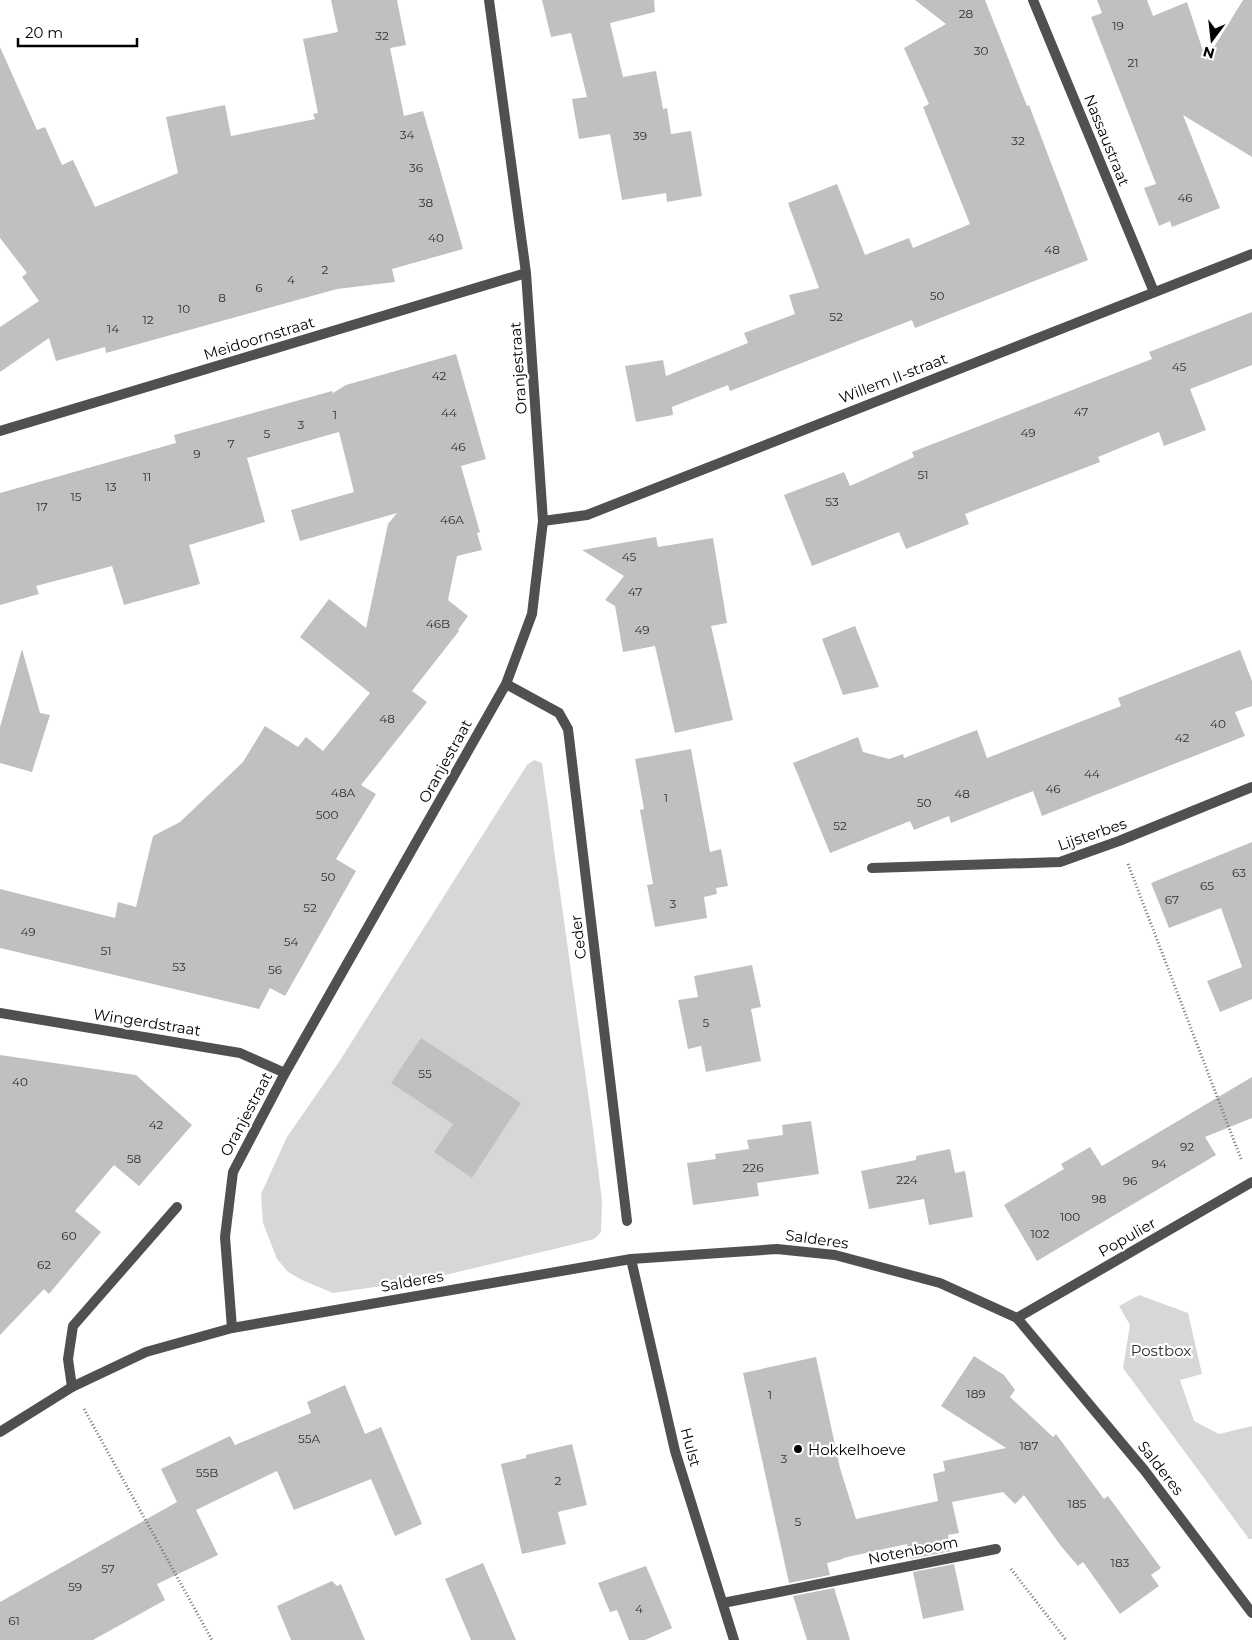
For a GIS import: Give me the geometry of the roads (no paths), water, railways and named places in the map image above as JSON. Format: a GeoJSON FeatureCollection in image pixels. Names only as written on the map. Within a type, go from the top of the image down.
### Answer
{"type":"FeatureCollection","features":[{"type":"Feature","properties":{"kind":"street","name":"Oranjestraat"},"geometry":{"type":"LineString","coordinates":[[232,1328],[225,1236],[233,1172],[286,1073],[506,684],[532,614],[543,520],[526,273],[489,0]]}},
{"type":"Feature","properties":{"kind":"street","name":"Nassaustraat"},"geometry":{"type":"LineString","coordinates":[[1033,0],[1154,292]]}},
{"type":"Feature","properties":{"kind":"street","name":"Willem II-straat"},"geometry":{"type":"LineString","coordinates":[[543,520],[587,515],[1252,254]]}},
{"type":"Feature","properties":{"kind":"street","name":"Meidoornstraat"},"geometry":{"type":"LineString","coordinates":[[0,431],[526,273]]}},
{"type":"Feature","properties":{"kind":"street","name":"Ceder"},"geometry":{"type":"LineString","coordinates":[[506,684],[559,713],[568,729],[627,1221]]}},
{"type":"Feature","properties":{"kind":"street","name":"Lijsterbes"},"geometry":{"type":"LineString","coordinates":[[872,868],[1060,862],[1119,841],[1252,787]]}},
{"type":"Feature","properties":{"kind":"street","name":"Wingerdstraat"},"geometry":{"type":"LineString","coordinates":[[0,1012],[240,1053],[286,1073]]}},
{"type":"Feature","properties":{"kind":"street","name":"Populier"},"geometry":{"type":"LineString","coordinates":[[1017,1318],[1251,1183]]}},
{"type":"Feature","properties":{"kind":"street"},"geometry":{"type":"LineString","coordinates":[[72,1387],[68,1359],[73,1326],[177,1206]]}},
{"type":"Feature","properties":{"kind":"street","name":"Salderes"},"geometry":{"type":"LineString","coordinates":[[232,1328],[631,1259],[777,1248],[835,1254],[940,1284],[1017,1318],[1145,1471],[1252,1613]]}},
{"type":"Feature","properties":{"kind":"street","name":"Hulst"},"geometry":{"type":"LineString","coordinates":[[631,1259],[675,1451],[734,1640]]}},
{"type":"Feature","properties":{"kind":"street"},"geometry":{"type":"LineString","coordinates":[[0,1432],[72,1387],[146,1352],[232,1328]]}},
{"type":"Feature","properties":{"kind":"street","name":"Notenboom"},"geometry":{"type":"LineString","coordinates":[[723,1603],[996,1549]]}},
{"type":"Feature","properties":{"kind":"place","name":"Hokkelhoeve"},"geometry":{"type":"Point","coordinates":[798,1449]}},
{"type":"Feature","properties":{"kind":"park label","name":"Postbox"},"geometry":{"type":"Point","coordinates":[1161,1350]}}]}
